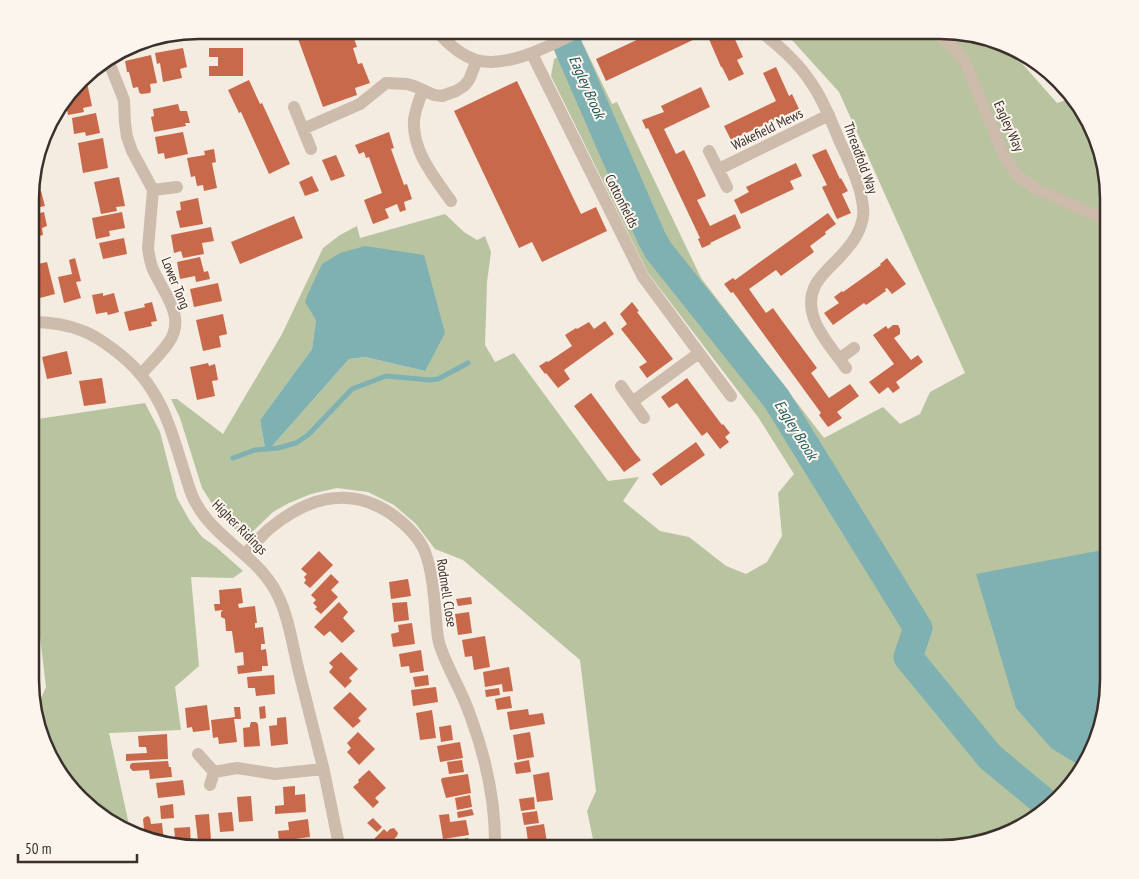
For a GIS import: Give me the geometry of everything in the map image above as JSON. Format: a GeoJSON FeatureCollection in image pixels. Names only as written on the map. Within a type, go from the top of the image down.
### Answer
{"type":"FeatureCollection","features":[{"type":"Feature","properties":{"kind":"street"},"geometry":{"type":"LineString","coordinates":[[444,39],[462,53],[477,60],[494,61],[514,59],[538,51],[563,39]]}},
{"type":"Feature","properties":{"kind":"street","name":"Threadfold Way"},"geometry":{"type":"LineString","coordinates":[[770,39],[794,61],[813,85],[829,115],[861,194],[864,214],[862,225],[851,245],[819,278],[811,298],[814,320],[821,334],[843,363],[854,348]]}},
{"type":"Feature","properties":{"kind":"street","name":"Eagley Way"},"geometry":{"type":"LineString","coordinates":[[943,39],[964,60],[1004,156],[1016,174],[1036,189],[1100,217]]}},
{"type":"Feature","properties":{"kind":"street","name":"Cottonfields"},"geometry":{"type":"LineString","coordinates":[[538,51],[642,277],[731,396]]}},
{"type":"Feature","properties":{"kind":"street"},"geometry":{"type":"LineString","coordinates":[[303,129],[360,104],[386,83],[407,84],[434,95],[442,96],[456,91],[469,80],[477,60]]}},
{"type":"Feature","properties":{"kind":"street"},"geometry":{"type":"LineString","coordinates":[[110,66],[123,94],[127,138],[153,190],[177,187]]}},
{"type":"Feature","properties":{"kind":"street"},"geometry":{"type":"LineString","coordinates":[[423,90],[414,119],[417,146],[426,165],[444,182],[451,201]]}},
{"type":"Feature","properties":{"kind":"street"},"geometry":{"type":"LineString","coordinates":[[294,107],[311,149]]}},
{"type":"Feature","properties":{"kind":"street","name":"Wakefield Mews"},"geometry":{"type":"LineString","coordinates":[[719,169],[829,115]]}},
{"type":"Feature","properties":{"kind":"street"},"geometry":{"type":"LineString","coordinates":[[709,151],[727,187]]}},
{"type":"Feature","properties":{"kind":"street","name":"Lower Tong"},"geometry":{"type":"LineString","coordinates":[[140,374],[162,352],[170,341],[176,325],[172,305],[152,267],[148,248],[153,190]]}},
{"type":"Feature","properties":{"kind":"street","name":"Higher Ridings"},"geometry":{"type":"LineString","coordinates":[[39,322],[56,323],[85,331],[103,342],[140,374],[166,417],[197,505],[207,520],[245,554],[273,586],[284,611],[323,769],[338,840]]}},
{"type":"Feature","properties":{"kind":"street"},"geometry":{"type":"LineString","coordinates":[[632,402],[699,353]]}},
{"type":"Feature","properties":{"kind":"street"},"geometry":{"type":"LineString","coordinates":[[621,386],[644,418]]}},
{"type":"Feature","properties":{"kind":"street","name":"Rodmell Close"},"geometry":{"type":"LineString","coordinates":[[245,554],[268,530],[290,513],[312,502],[337,497],[365,500],[384,509],[400,520],[414,535],[424,550],[432,574],[439,643],[470,714],[485,762],[491,787],[495,840]]}},
{"type":"Feature","properties":{"kind":"street"},"geometry":{"type":"LineString","coordinates":[[198,754],[214,772]]}},
{"type":"Feature","properties":{"kind":"street"},"geometry":{"type":"LineString","coordinates":[[214,772],[237,768],[275,774],[323,769]]}},
{"type":"Feature","properties":{"kind":"street"},"geometry":{"type":"LineString","coordinates":[[210,785],[214,772]]}},
{"type":"Feature","properties":{"kind":"green space"},"geometry":{"type":"Polygon","coordinates":[[[791,39],[950,39],[981,44],[1011,55],[1019,60],[1057,103],[1067,101],[1084,128],[1092,148],[1099,178],[1100,690],[1095,721],[1084,751],[1073,769],[1060,786],[1038,807],[1011,824],[991,832],[961,839],[940,840],[593,840],[587,811],[596,791],[580,660],[463,560],[435,549],[416,524],[394,505],[368,492],[337,488],[311,494],[273,512],[250,534],[240,534],[216,510],[202,488],[180,418],[171,399],[177,399],[223,434],[282,334],[323,248],[340,235],[357,226],[360,238],[445,214],[464,232],[477,240],[485,236],[491,252],[487,282],[485,345],[495,362],[514,353],[608,481],[639,477],[623,501],[660,531],[689,537],[726,566],[746,574],[767,562],[782,536],[778,493],[794,474],[758,417],[648,273],[551,76],[554,59],[584,46],[612,104],[617,102],[701,278],[824,438],[883,407],[900,424],[920,414],[930,392],[965,373],[839,92],[791,39]],[[316,320],[312,349],[260,420],[266,453],[349,359],[365,357],[425,371],[316,320]]]}},
{"type":"Feature","properties":{"kind":"green space"},"geometry":{"type":"Polygon","coordinates":[[[145,403],[160,432],[177,498],[190,521],[202,537],[243,571],[233,578],[191,577],[199,666],[175,687],[181,730],[109,733],[129,824],[93,800],[72,778],[55,751],[44,721],[40,700],[46,687],[39,628],[39,419],[145,403]]]}},
{"type":"Feature","properties":{"kind":"water"},"geometry":{"type":"Polygon","coordinates":[[[365,246],[424,255],[445,333],[425,371],[365,357],[349,359],[266,453],[260,420],[312,349],[316,320],[305,302],[322,264],[340,253],[365,246]]]}},
{"type":"Feature","properties":{"kind":"water"},"geometry":{"type":"Polygon","coordinates":[[[1100,551],[1100,690],[1095,721],[1084,751],[1076,764],[1051,748],[1016,708],[976,574],[1100,551]]]}},
{"type":"Feature","properties":{"kind":"building"},"geometry":{"type":"Polygon","coordinates":[[[298,39],[354,39],[357,47],[353,48],[358,64],[362,63],[370,83],[355,88],[357,95],[323,107],[298,39]]]}},
{"type":"Feature","properties":{"kind":"building"},"geometry":{"type":"Polygon","coordinates":[[[639,39],[695,39],[606,81],[596,59],[639,39]]]}},
{"type":"Feature","properties":{"kind":"building"},"geometry":{"type":"Polygon","coordinates":[[[709,39],[735,39],[743,57],[737,60],[744,74],[729,81],[709,39]]]}},
{"type":"Feature","properties":{"kind":"building"},"geometry":{"type":"Polygon","coordinates":[[[183,48],[187,67],[180,69],[182,78],[163,82],[160,63],[157,64],[155,53],[183,48]]]}},
{"type":"Feature","properties":{"kind":"building"},"geometry":{"type":"Polygon","coordinates":[[[209,48],[243,48],[243,76],[209,76],[209,66],[218,66],[218,57],[209,57],[209,48]]]}},
{"type":"Feature","properties":{"kind":"building"},"geometry":{"type":"Polygon","coordinates":[[[151,55],[157,83],[150,84],[150,93],[141,94],[138,87],[133,88],[125,61],[151,55]]]}},
{"type":"Feature","properties":{"kind":"building"},"geometry":{"type":"Polygon","coordinates":[[[776,67],[789,96],[792,94],[799,109],[731,140],[724,126],[776,101],[763,73],[776,67]]]}},
{"type":"Feature","properties":{"kind":"building"},"geometry":{"type":"Polygon","coordinates":[[[249,80],[260,104],[262,103],[290,164],[269,174],[241,112],[239,113],[228,90],[249,80]]]}},
{"type":"Feature","properties":{"kind":"building"},"geometry":{"type":"Polygon","coordinates":[[[517,81],[581,214],[596,207],[607,231],[542,262],[532,242],[519,248],[454,111],[517,81]]]}},
{"type":"Feature","properties":{"kind":"building"},"geometry":{"type":"Polygon","coordinates":[[[87,85],[92,106],[83,108],[84,112],[68,115],[67,109],[87,85]]]}},
{"type":"Feature","properties":{"kind":"building"},"geometry":{"type":"Polygon","coordinates":[[[701,87],[710,107],[664,129],[676,154],[684,150],[690,162],[706,196],[697,200],[710,226],[735,214],[741,228],[702,248],[698,239],[700,238],[648,128],[646,129],[642,120],[664,112],[661,106],[701,87]]]}},
{"type":"Feature","properties":{"kind":"building"},"geometry":{"type":"Polygon","coordinates":[[[178,104],[180,111],[187,111],[190,123],[185,123],[186,126],[154,132],[151,117],[154,116],[153,109],[178,104]]]}},
{"type":"Feature","properties":{"kind":"building"},"geometry":{"type":"Polygon","coordinates":[[[96,113],[100,133],[86,136],[85,132],[74,134],[72,118],[96,113]]]}},
{"type":"Feature","properties":{"kind":"building"},"geometry":{"type":"Polygon","coordinates":[[[183,132],[188,154],[165,159],[164,153],[158,154],[155,137],[183,132]]]}},
{"type":"Feature","properties":{"kind":"building"},"geometry":{"type":"Polygon","coordinates":[[[389,132],[394,148],[391,149],[404,185],[407,184],[412,199],[404,202],[406,210],[400,212],[397,204],[385,209],[389,218],[373,224],[364,200],[382,193],[369,157],[366,158],[364,152],[359,154],[355,145],[389,132]]]}},
{"type":"Feature","properties":{"kind":"building"},"geometry":{"type":"Polygon","coordinates":[[[103,138],[108,168],[83,173],[78,143],[103,138]]]}},
{"type":"Feature","properties":{"kind":"building"},"geometry":{"type":"Polygon","coordinates":[[[214,149],[216,162],[212,163],[217,188],[204,191],[203,185],[197,186],[195,176],[191,177],[187,158],[205,155],[204,151],[214,149]]]}},
{"type":"Feature","properties":{"kind":"building"},"geometry":{"type":"Polygon","coordinates":[[[826,149],[840,179],[848,191],[842,194],[851,213],[837,219],[822,187],[827,185],[812,155],[826,149]]]}},
{"type":"Feature","properties":{"kind":"building"},"geometry":{"type":"Polygon","coordinates":[[[336,155],[345,176],[331,181],[322,160],[336,155]]]}},
{"type":"Feature","properties":{"kind":"building"},"geometry":{"type":"Polygon","coordinates":[[[796,163],[802,176],[790,181],[794,189],[741,214],[734,200],[749,192],[746,187],[796,163]]]}},
{"type":"Feature","properties":{"kind":"building"},"geometry":{"type":"Polygon","coordinates":[[[312,176],[319,191],[305,196],[299,182],[312,176]]]}},
{"type":"Feature","properties":{"kind":"building"},"geometry":{"type":"Polygon","coordinates":[[[119,177],[125,206],[116,207],[117,211],[101,214],[94,182],[119,177]]]}},
{"type":"Feature","properties":{"kind":"building"},"geometry":{"type":"Polygon","coordinates":[[[39,191],[41,191],[45,206],[39,207],[39,191]]]}},
{"type":"Feature","properties":{"kind":"building"},"geometry":{"type":"Polygon","coordinates":[[[198,198],[203,224],[180,228],[176,211],[181,210],[180,202],[198,198]]]}},
{"type":"Feature","properties":{"kind":"building"},"geometry":{"type":"Polygon","coordinates":[[[44,212],[47,226],[42,228],[43,235],[39,236],[39,213],[44,212]]]}},
{"type":"Feature","properties":{"kind":"building"},"geometry":{"type":"Polygon","coordinates":[[[122,212],[125,228],[109,231],[110,236],[96,239],[92,218],[122,212]]]}},
{"type":"Feature","properties":{"kind":"building"},"geometry":{"type":"Polygon","coordinates":[[[828,213],[836,224],[810,246],[814,252],[781,276],[776,270],[749,289],[766,313],[773,308],[817,368],[811,373],[829,398],[850,384],[859,396],[837,412],[842,418],[828,427],[819,415],[821,413],[733,292],[731,293],[724,284],[733,278],[735,280],[828,213]]]}},
{"type":"Feature","properties":{"kind":"building"},"geometry":{"type":"Polygon","coordinates":[[[294,216],[303,238],[240,264],[231,242],[294,216]]]}},
{"type":"Feature","properties":{"kind":"building"},"geometry":{"type":"Polygon","coordinates":[[[211,227],[214,241],[202,243],[204,254],[183,258],[181,251],[174,253],[171,235],[211,227]]]}},
{"type":"Feature","properties":{"kind":"building"},"geometry":{"type":"Polygon","coordinates":[[[124,238],[127,254],[103,259],[99,243],[124,238]]]}},
{"type":"Feature","properties":{"kind":"building"},"geometry":{"type":"Polygon","coordinates":[[[200,257],[204,272],[208,271],[210,279],[196,282],[195,276],[180,279],[177,262],[200,257]]]}},
{"type":"Feature","properties":{"kind":"building"},"geometry":{"type":"Polygon","coordinates":[[[75,258],[81,281],[76,282],[81,298],[64,303],[58,277],[72,274],[69,260],[75,258]]]}},
{"type":"Feature","properties":{"kind":"building"},"geometry":{"type":"Polygon","coordinates":[[[887,258],[906,284],[892,294],[887,288],[885,289],[886,291],[866,305],[864,303],[833,325],[824,313],[839,303],[834,297],[881,265],[887,258]]]}},
{"type":"Feature","properties":{"kind":"building"},"geometry":{"type":"Polygon","coordinates":[[[47,262],[55,294],[40,298],[39,295],[39,264],[47,262]]]}},
{"type":"Feature","properties":{"kind":"building"},"geometry":{"type":"Polygon","coordinates":[[[218,283],[222,301],[194,307],[190,289],[218,283]]]}},
{"type":"Feature","properties":{"kind":"building"},"geometry":{"type":"Polygon","coordinates":[[[103,293],[103,296],[114,293],[119,312],[108,315],[107,312],[96,314],[92,295],[103,293]]]}},
{"type":"Feature","properties":{"kind":"building"},"geometry":{"type":"Polygon","coordinates":[[[152,302],[157,321],[151,322],[152,326],[129,331],[124,312],[145,307],[144,304],[152,302]]]}},
{"type":"Feature","properties":{"kind":"building"},"geometry":{"type":"Polygon","coordinates":[[[632,302],[639,311],[637,312],[673,359],[647,378],[639,367],[647,362],[621,329],[627,324],[620,314],[632,302]]]}},
{"type":"Feature","properties":{"kind":"building"},"geometry":{"type":"Polygon","coordinates":[[[223,314],[227,334],[219,336],[221,347],[203,351],[196,320],[223,314]]]}},
{"type":"Feature","properties":{"kind":"building"},"geometry":{"type":"Polygon","coordinates":[[[605,321],[614,334],[564,370],[570,379],[558,388],[539,366],[572,346],[565,335],[589,322],[594,329],[605,321]]]}},
{"type":"Feature","properties":{"kind":"building"},"geometry":{"type":"Polygon","coordinates":[[[893,325],[898,325],[900,329],[900,334],[894,338],[911,360],[918,355],[923,362],[896,382],[900,388],[893,393],[888,387],[879,394],[869,382],[894,364],[873,335],[886,326],[888,329],[893,325]]]}},
{"type":"Feature","properties":{"kind":"building"},"geometry":{"type":"Polygon","coordinates":[[[67,351],[72,374],[47,379],[42,357],[67,351]]]}},
{"type":"Feature","properties":{"kind":"building"},"geometry":{"type":"Polygon","coordinates":[[[208,363],[209,366],[215,364],[218,380],[212,381],[215,396],[197,400],[190,367],[208,363]]]}},
{"type":"Feature","properties":{"kind":"building"},"geometry":{"type":"Polygon","coordinates":[[[102,378],[106,403],[84,406],[79,381],[102,378]]]}},
{"type":"Feature","properties":{"kind":"building"},"geometry":{"type":"Polygon","coordinates":[[[687,378],[730,433],[725,437],[729,442],[720,449],[707,432],[702,436],[677,403],[669,408],[661,397],[687,378]]]}},
{"type":"Feature","properties":{"kind":"building"},"geometry":{"type":"Polygon","coordinates":[[[591,393],[641,460],[624,472],[574,406],[591,393]]]}},
{"type":"Feature","properties":{"kind":"building"},"geometry":{"type":"Polygon","coordinates":[[[696,442],[705,455],[661,486],[652,474],[696,442]]]}},
{"type":"Feature","properties":{"kind":"building"},"geometry":{"type":"Polygon","coordinates":[[[319,551],[333,565],[310,588],[304,583],[306,580],[304,577],[307,574],[301,569],[319,551]]]}},
{"type":"Feature","properties":{"kind":"building"},"geometry":{"type":"Polygon","coordinates":[[[331,574],[339,582],[331,590],[338,597],[321,614],[315,609],[317,607],[313,603],[316,600],[311,595],[331,574]]]}},
{"type":"Feature","properties":{"kind":"building"},"geometry":{"type":"Polygon","coordinates":[[[408,579],[411,596],[391,599],[389,582],[408,579]]]}},
{"type":"Feature","properties":{"kind":"building"},"geometry":{"type":"Polygon","coordinates":[[[241,588],[243,603],[238,604],[239,608],[255,606],[257,623],[255,623],[255,628],[263,627],[265,644],[261,644],[261,650],[266,649],[268,666],[262,666],[262,671],[238,674],[237,666],[244,665],[243,652],[235,653],[232,631],[226,631],[225,619],[221,617],[223,610],[215,611],[214,604],[220,604],[219,590],[241,588]]]}},
{"type":"Feature","properties":{"kind":"building"},"geometry":{"type":"Polygon","coordinates":[[[471,597],[472,604],[458,606],[456,599],[471,597]]]}},
{"type":"Feature","properties":{"kind":"building"},"geometry":{"type":"Polygon","coordinates":[[[339,602],[348,612],[343,618],[355,631],[342,643],[330,631],[324,636],[314,627],[339,602]]]}},
{"type":"Feature","properties":{"kind":"building"},"geometry":{"type":"Polygon","coordinates":[[[407,602],[409,620],[394,622],[392,603],[407,602]]]}},
{"type":"Feature","properties":{"kind":"building"},"geometry":{"type":"Polygon","coordinates":[[[469,612],[472,633],[458,635],[455,614],[469,612]]]}},
{"type":"Feature","properties":{"kind":"building"},"geometry":{"type":"Polygon","coordinates":[[[412,623],[415,644],[393,647],[391,634],[399,632],[398,625],[412,623]]]}},
{"type":"Feature","properties":{"kind":"building"},"geometry":{"type":"Polygon","coordinates":[[[485,636],[490,667],[474,670],[472,656],[465,657],[462,640],[485,636]]]}},
{"type":"Feature","properties":{"kind":"building"},"geometry":{"type":"Polygon","coordinates":[[[421,650],[424,671],[410,673],[409,666],[401,667],[399,654],[421,650]]]}},
{"type":"Feature","properties":{"kind":"building"},"geometry":{"type":"Polygon","coordinates":[[[341,652],[358,669],[349,678],[352,681],[345,688],[329,672],[333,667],[329,663],[341,652]]]}},
{"type":"Feature","properties":{"kind":"building"},"geometry":{"type":"Polygon","coordinates":[[[509,667],[513,691],[503,692],[502,684],[485,687],[483,672],[509,667]]]}},
{"type":"Feature","properties":{"kind":"building"},"geometry":{"type":"Polygon","coordinates":[[[274,675],[275,694],[256,696],[255,688],[248,688],[247,677],[274,675]]]}},
{"type":"Feature","properties":{"kind":"building"},"geometry":{"type":"Polygon","coordinates":[[[428,675],[429,685],[415,687],[413,677],[428,675]]]}},
{"type":"Feature","properties":{"kind":"building"},"geometry":{"type":"Polygon","coordinates":[[[436,687],[438,702],[413,706],[411,690],[436,687]]]}},
{"type":"Feature","properties":{"kind":"building"},"geometry":{"type":"Polygon","coordinates":[[[499,688],[500,695],[486,697],[485,690],[499,688]]]}},
{"type":"Feature","properties":{"kind":"building"},"geometry":{"type":"Polygon","coordinates":[[[350,692],[367,709],[358,718],[361,721],[353,728],[333,708],[350,692]]]}},
{"type":"Feature","properties":{"kind":"building"},"geometry":{"type":"Polygon","coordinates":[[[510,696],[512,708],[497,710],[495,699],[510,696]]]}},
{"type":"Feature","properties":{"kind":"building"},"geometry":{"type":"Polygon","coordinates":[[[207,705],[210,730],[193,732],[192,727],[187,728],[185,708],[207,705]]]}},
{"type":"Feature","properties":{"kind":"building"},"geometry":{"type":"Polygon","coordinates":[[[265,706],[266,718],[260,719],[259,707],[265,706]]]}},
{"type":"Feature","properties":{"kind":"building"},"geometry":{"type":"Polygon","coordinates":[[[234,707],[240,707],[241,719],[234,719],[237,742],[219,744],[218,737],[213,738],[211,720],[235,717],[234,707]]]}},
{"type":"Feature","properties":{"kind":"building"},"geometry":{"type":"Polygon","coordinates":[[[528,709],[529,715],[543,713],[545,724],[510,730],[507,712],[528,709]]]}},
{"type":"Feature","properties":{"kind":"building"},"geometry":{"type":"Polygon","coordinates":[[[432,710],[436,738],[420,740],[416,713],[432,710]]]}},
{"type":"Feature","properties":{"kind":"building"},"geometry":{"type":"Polygon","coordinates":[[[286,717],[288,744],[271,746],[269,726],[277,725],[277,718],[286,717]]]}},
{"type":"Feature","properties":{"kind":"building"},"geometry":{"type":"Polygon","coordinates":[[[251,722],[258,724],[260,746],[244,747],[243,728],[250,727],[251,722]]]}},
{"type":"Feature","properties":{"kind":"building"},"geometry":{"type":"Polygon","coordinates":[[[451,725],[453,740],[441,742],[439,727],[451,725]]]}},
{"type":"Feature","properties":{"kind":"building"},"geometry":{"type":"Polygon","coordinates":[[[358,732],[375,749],[359,765],[347,752],[351,748],[347,743],[358,732]]]}},
{"type":"Feature","properties":{"kind":"building"},"geometry":{"type":"Polygon","coordinates":[[[530,732],[534,757],[517,760],[513,735],[530,732]]]}},
{"type":"Feature","properties":{"kind":"building"},"geometry":{"type":"Polygon","coordinates":[[[167,734],[168,759],[126,761],[126,754],[147,753],[146,747],[139,747],[138,736],[167,734]]]}},
{"type":"Feature","properties":{"kind":"building"},"geometry":{"type":"Polygon","coordinates":[[[460,742],[463,758],[440,762],[437,746],[460,742]]]}},
{"type":"Feature","properties":{"kind":"building"},"geometry":{"type":"Polygon","coordinates":[[[462,760],[464,772],[449,774],[447,762],[462,760]]]}},
{"type":"Feature","properties":{"kind":"building"},"geometry":{"type":"Polygon","coordinates":[[[529,760],[531,772],[516,774],[514,763],[529,760]]]}},
{"type":"Feature","properties":{"kind":"building"},"geometry":{"type":"Polygon","coordinates":[[[168,761],[172,777],[150,779],[149,770],[133,771],[130,768],[132,763],[168,761]]]}},
{"type":"Feature","properties":{"kind":"building"},"geometry":{"type":"Polygon","coordinates":[[[369,770],[386,788],[375,798],[379,802],[373,808],[353,787],[369,770]]]}},
{"type":"Feature","properties":{"kind":"building"},"geometry":{"type":"Polygon","coordinates":[[[549,772],[553,800],[537,802],[533,775],[549,772]]]}},
{"type":"Feature","properties":{"kind":"building"},"geometry":{"type":"Polygon","coordinates":[[[468,774],[471,793],[446,798],[442,778],[468,774]]]}},
{"type":"Feature","properties":{"kind":"building"},"geometry":{"type":"Polygon","coordinates":[[[183,780],[185,795],[158,798],[156,783],[183,780]]]}},
{"type":"Feature","properties":{"kind":"building"},"geometry":{"type":"Polygon","coordinates":[[[295,786],[295,795],[305,794],[306,812],[275,814],[275,806],[284,805],[283,787],[295,786]]]}},
{"type":"Feature","properties":{"kind":"building"},"geometry":{"type":"Polygon","coordinates":[[[470,795],[472,807],[457,810],[455,798],[470,795]]]}},
{"type":"Feature","properties":{"kind":"building"},"geometry":{"type":"Polygon","coordinates":[[[251,796],[253,821],[239,822],[237,797],[251,796]]]}},
{"type":"Feature","properties":{"kind":"building"},"geometry":{"type":"Polygon","coordinates":[[[534,797],[535,809],[521,811],[519,799],[534,797]]]}},
{"type":"Feature","properties":{"kind":"building"},"geometry":{"type":"Polygon","coordinates":[[[173,804],[174,818],[161,819],[160,806],[173,804]]]}},
{"type":"Feature","properties":{"kind":"building"},"geometry":{"type":"Polygon","coordinates":[[[472,809],[474,815],[458,818],[457,812],[472,809]]]}},
{"type":"Feature","properties":{"kind":"building"},"geometry":{"type":"Polygon","coordinates":[[[537,811],[539,823],[524,825],[522,813],[537,811]]]}},
{"type":"Feature","properties":{"kind":"building"},"geometry":{"type":"Polygon","coordinates":[[[232,812],[234,831],[220,832],[218,813],[232,812]]]}},
{"type":"Feature","properties":{"kind":"building"},"geometry":{"type":"Polygon","coordinates":[[[209,814],[211,840],[198,840],[195,815],[209,814]]]}},
{"type":"Feature","properties":{"kind":"building"},"geometry":{"type":"Polygon","coordinates":[[[449,814],[450,822],[466,820],[469,835],[443,839],[439,815],[449,814]]]}},
{"type":"Feature","properties":{"kind":"building"},"geometry":{"type":"Polygon","coordinates":[[[148,816],[150,818],[151,824],[162,823],[163,836],[144,830],[143,819],[148,816]]]}},
{"type":"Feature","properties":{"kind":"building"},"geometry":{"type":"Polygon","coordinates":[[[373,818],[382,827],[377,832],[367,823],[373,818]]]}},
{"type":"Feature","properties":{"kind":"building"},"geometry":{"type":"Polygon","coordinates":[[[308,819],[310,837],[279,840],[278,831],[289,830],[288,822],[308,819]]]}},
{"type":"Feature","properties":{"kind":"building"},"geometry":{"type":"Polygon","coordinates":[[[544,824],[547,840],[528,840],[526,827],[544,824]]]}},
{"type":"Feature","properties":{"kind":"building"},"geometry":{"type":"Polygon","coordinates":[[[190,827],[191,840],[175,838],[174,828],[190,827]]]}},
{"type":"Feature","properties":{"kind":"building"},"geometry":{"type":"Polygon","coordinates":[[[394,828],[398,833],[395,840],[373,840],[384,829],[387,832],[394,828]]]}},
{"type":"Feature","properties":{"kind":"waterway","name":"Eagley Brook"},"geometry":{"type":"LineString","coordinates":[[565,39],[658,250],[776,398],[918,628],[908,657],[990,757],[1044,802]]}},
{"type":"Feature","properties":{"kind":"waterway"},"geometry":{"type":"LineString","coordinates":[[233,458],[255,450],[278,448],[296,443],[308,435],[352,389],[386,376],[438,379],[468,363]]}}]}
